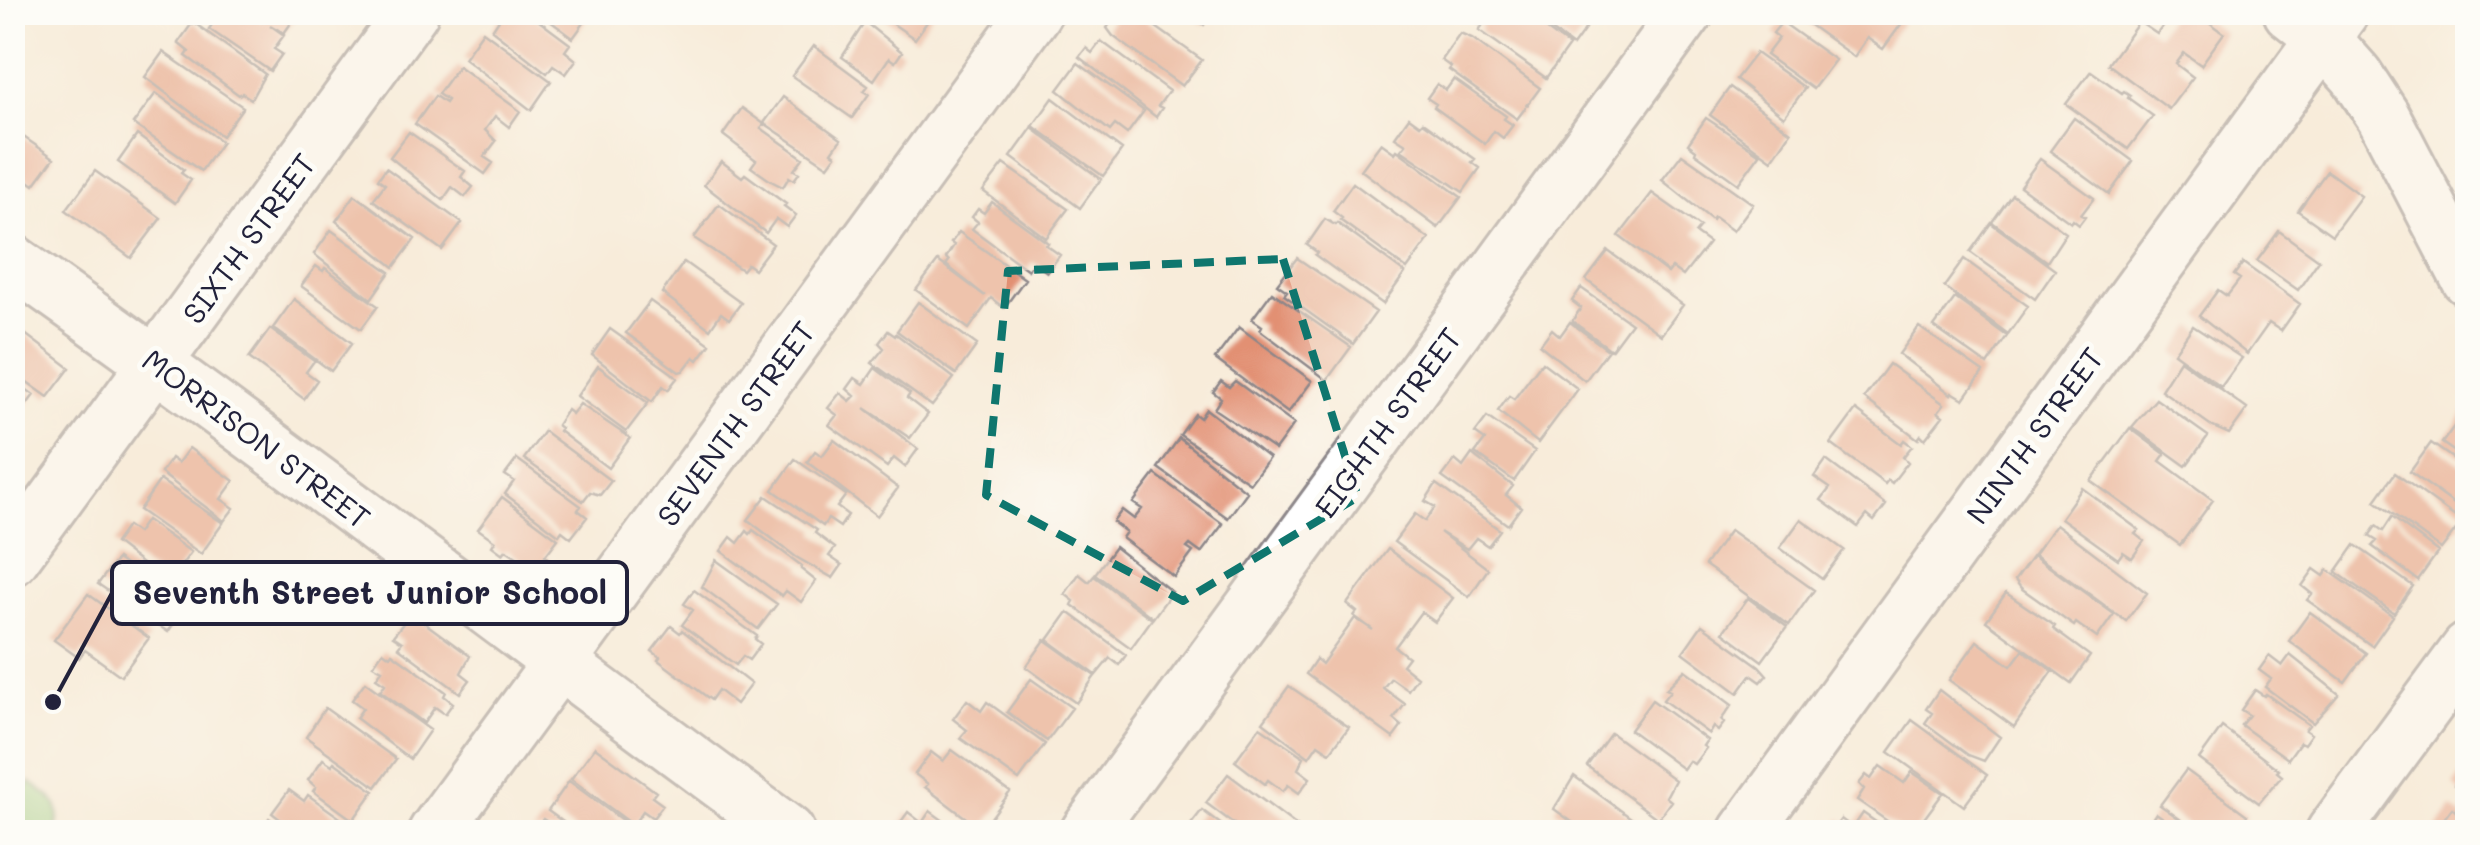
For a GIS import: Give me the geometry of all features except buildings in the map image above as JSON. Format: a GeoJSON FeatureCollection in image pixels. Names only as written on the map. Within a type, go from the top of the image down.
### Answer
{"type":"FeatureCollection","features":[{"type":"Feature","properties":{"kind":"street","name":"SIXTH STREET"},"geometry":{"type":"LineString","coordinates":[[12,559],[412,12]]}},
{"type":"Feature","properties":{"kind":"street","name":"SEVENTH STREET"},"geometry":{"type":"LineString","coordinates":[[434,832],[1036,12]]}},
{"type":"Feature","properties":{"kind":"street","name":"EIGHTH STREET"},"geometry":{"type":"LineString","coordinates":[[1087,832],[1687,12]]}},
{"type":"Feature","properties":{"kind":"street"},"geometry":{"type":"LineString","coordinates":[[2318,21],[2383,116],[2468,278]]}},
{"type":"Feature","properties":{"kind":"street","name":"NINTH STREET"},"geometry":{"type":"LineString","coordinates":[[1745,832],[2318,21]]}},
{"type":"Feature","properties":{"kind":"street","name":"MORRISON STREET"},"geometry":{"type":"LineString","coordinates":[[12,260],[157,363],[788,832]]}},
{"type":"Feature","properties":{"kind":"street"},"geometry":{"type":"LineString","coordinates":[[2334,832],[2468,649]]}},
{"type":"Feature","properties":{"kind":"highlighted area"},"geometry":{"type":"Polygon","coordinates":[[[1283,259],[1358,497],[1183,601],[986,495],[1008,271],[1283,259]]]}},
{"type":"Feature","properties":{"kind":"green space"},"geometry":{"type":"Polygon","coordinates":[[[30,782],[57,808],[55,832],[31,832],[13,819],[13,808],[30,782]]]}},
{"type":"Feature","properties":{"kind":"place","name":"Seventh Street Junior School"},"geometry":{"type":"Point","coordinates":[53,702]}}]}
